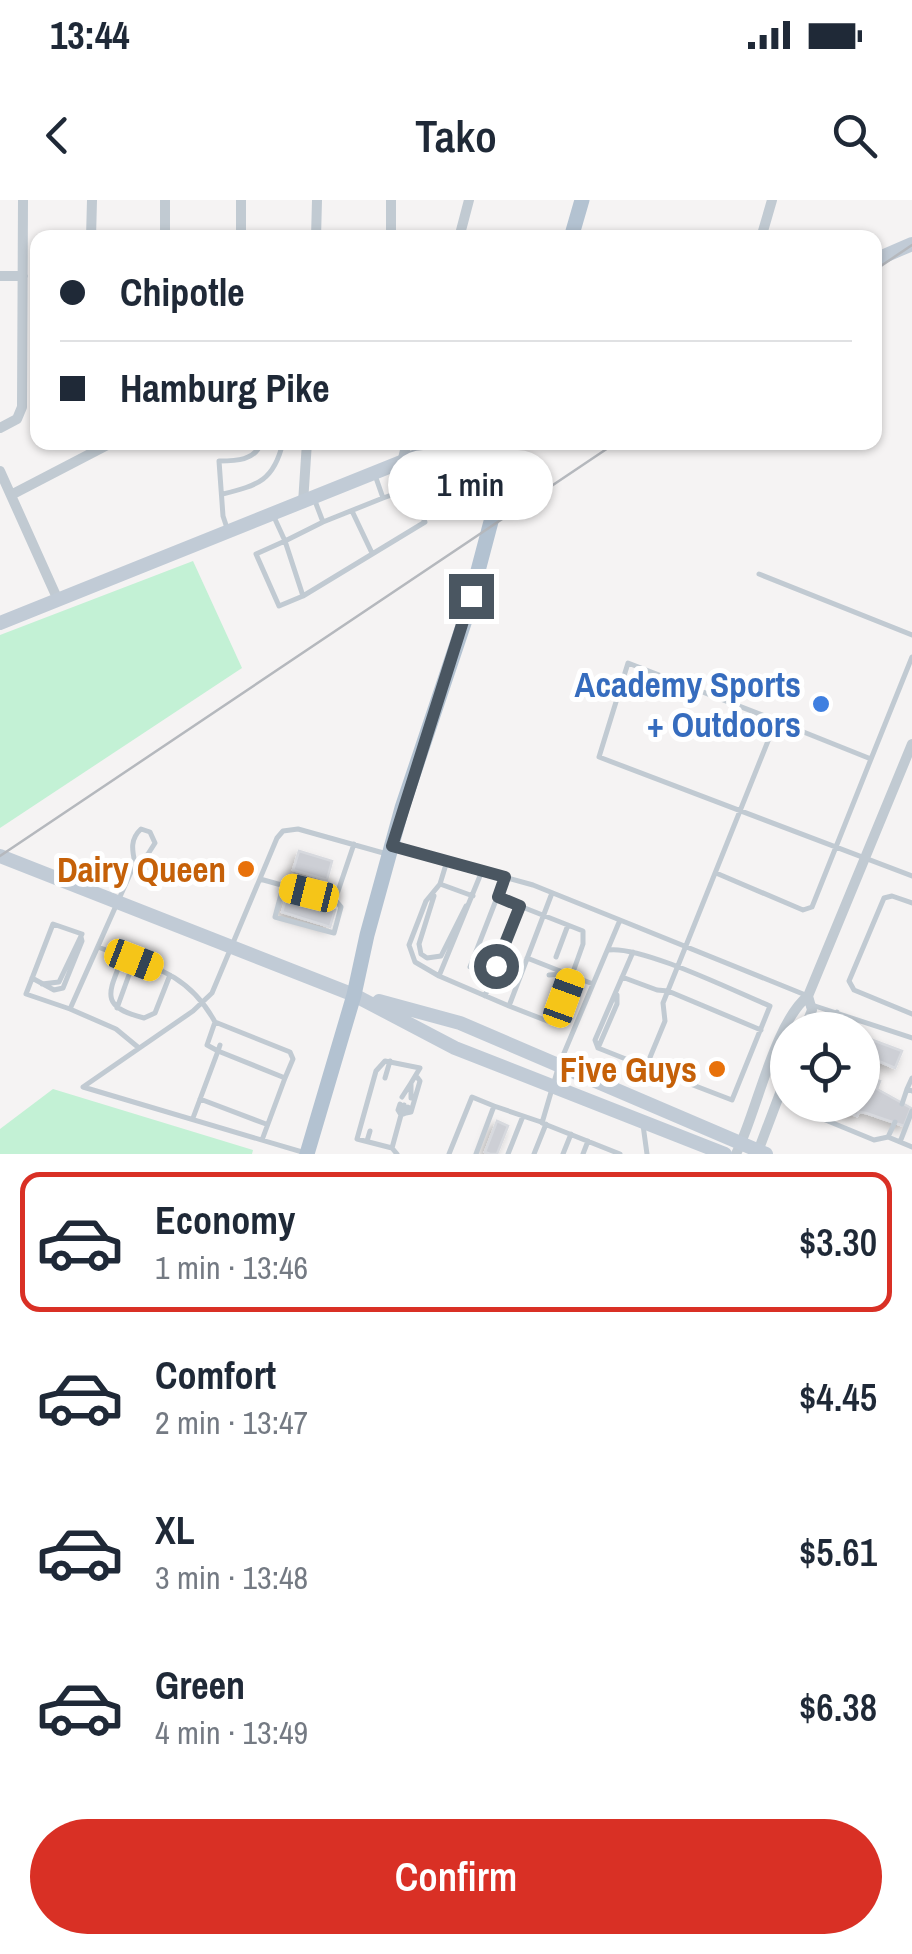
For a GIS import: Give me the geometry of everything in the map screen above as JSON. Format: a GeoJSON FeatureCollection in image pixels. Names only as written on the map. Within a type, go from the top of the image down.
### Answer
{"type":"FeatureCollection","features":[{"type":"Feature","properties":{"kind":"main road"},"geometry":{"type":"LineString","coordinates":[[573,230],[582,200]]}},
{"type":"Feature","properties":{"kind":"main road"},"geometry":{"type":"LineString","coordinates":[[882,257],[912,244]]}},
{"type":"Feature","properties":{"kind":"main road"},"geometry":{"type":"LineString","coordinates":[[0,623],[432,450]]}},
{"type":"Feature","properties":{"kind":"main road"},"geometry":{"type":"LineString","coordinates":[[307,1154],[354,995],[390,850],[465,620],[510,450]]}},
{"type":"Feature","properties":{"kind":"main road"},"geometry":{"type":"LineString","coordinates":[[0,856],[354,995],[455,1048],[724,1154]]}},
{"type":"Feature","properties":{"kind":"main road"},"geometry":{"type":"LineString","coordinates":[[354,995],[460,1023],[739,1149],[760,1153]]}},
{"type":"Feature","properties":{"kind":"street"},"geometry":{"type":"LineString","coordinates":[[0,428],[17,419],[22,407],[23,200]]}},
{"type":"Feature","properties":{"kind":"street"},"geometry":{"type":"LineString","coordinates":[[90,230],[92,200]]}},
{"type":"Feature","properties":{"kind":"street"},"geometry":{"type":"LineString","coordinates":[[165,200],[165,230]]}},
{"type":"Feature","properties":{"kind":"street"},"geometry":{"type":"LineString","coordinates":[[241,200],[241,230]]}},
{"type":"Feature","properties":{"kind":"street"},"geometry":{"type":"LineString","coordinates":[[316,230],[317,200]]}},
{"type":"Feature","properties":{"kind":"street"},"geometry":{"type":"LineString","coordinates":[[391,200],[391,230]]}},
{"type":"Feature","properties":{"kind":"street"},"geometry":{"type":"LineString","coordinates":[[460,230],[469,200]]}},
{"type":"Feature","properties":{"kind":"street"},"geometry":{"type":"LineString","coordinates":[[763,230],[772,200]]}},
{"type":"Feature","properties":{"kind":"street"},"geometry":{"type":"LineString","coordinates":[[0,276],[23,276]]}},
{"type":"Feature","properties":{"kind":"street"},"geometry":{"type":"LineString","coordinates":[[10,494],[97,450]]}},
{"type":"Feature","properties":{"kind":"street"},"geometry":{"type":"LineString","coordinates":[[307,450],[308,501]]}},
{"type":"Feature","properties":{"kind":"street"},"geometry":{"type":"LineString","coordinates":[[402,464],[405,450]]}},
{"type":"Feature","properties":{"kind":"street"},"geometry":{"type":"LineString","coordinates":[[0,471],[58,600]]}},
{"type":"Feature","properties":{"kind":"street"},"geometry":{"type":"LineString","coordinates":[[808,1012],[912,744]]}},
{"type":"Feature","properties":{"kind":"street"},"geometry":{"type":"LineString","coordinates":[[739,1149],[776,1048],[797,1004],[810,1001]]}},
{"type":"Feature","properties":{"kind":"street"},"geometry":{"type":"LineString","coordinates":[[760,1153],[770,1122]]}},
{"type":"Feature","properties":{"kind":"lane"},"geometry":{"type":"LineString","coordinates":[[228,532],[219,461],[237,461],[259,450]]}},
{"type":"Feature","properties":{"kind":"lane"},"geometry":{"type":"LineString","coordinates":[[223,494],[264,480],[278,463],[281,450]]}},
{"type":"Feature","properties":{"kind":"lane"},"geometry":{"type":"LineString","coordinates":[[441,509],[466,495],[447,450]]}},
{"type":"Feature","properties":{"kind":"lane"},"geometry":{"type":"LineString","coordinates":[[374,475],[383,498]]}},
{"type":"Feature","properties":{"kind":"lane"},"geometry":{"type":"LineString","coordinates":[[409,488],[425,522],[304,596],[279,606],[256,554],[383,498],[409,488]]}},
{"type":"Feature","properties":{"kind":"lane"},"geometry":{"type":"LineString","coordinates":[[308,501],[323,522]]}},
{"type":"Feature","properties":{"kind":"lane"},"geometry":{"type":"LineString","coordinates":[[352,510],[373,554]]}},
{"type":"Feature","properties":{"kind":"lane"},"geometry":{"type":"LineString","coordinates":[[273,514],[304,596]]}},
{"type":"Feature","properties":{"kind":"lane"},"geometry":{"type":"LineString","coordinates":[[759,574],[912,635]]}},
{"type":"Feature","properties":{"kind":"lane"},"geometry":{"type":"LineString","coordinates":[[716,874],[803,910],[812,907],[912,657]]}},
{"type":"Feature","properties":{"kind":"lane"},"geometry":{"type":"LineString","coordinates":[[871,759],[628,663],[598,758],[912,876]]}},
{"type":"Feature","properties":{"kind":"lane"},"geometry":{"type":"LineString","coordinates":[[646,1067],[665,1021],[663,1003],[776,721]]}},
{"type":"Feature","properties":{"kind":"lane"},"geometry":{"type":"LineString","coordinates":[[70,1010],[136,862],[156,843],[150,832],[141,830],[135,834],[132,849],[136,862]]}},
{"type":"Feature","properties":{"kind":"lane"},"geometry":{"type":"LineString","coordinates":[[307,1154],[82,1087],[212,993],[277,838],[288,830],[447,861],[505,877],[686,946],[837,1012]]}},
{"type":"Feature","properties":{"kind":"lane"},"geometry":{"type":"LineString","coordinates":[[335,900],[354,844]]}},
{"type":"Feature","properties":{"kind":"lane"},"geometry":{"type":"LineString","coordinates":[[447,861],[440,884],[426,902],[409,945],[415,962],[508,1006],[550,1022],[556,1020],[568,974],[583,944],[583,931],[498,897]]}},
{"type":"Feature","properties":{"kind":"lane"},"geometry":{"type":"LineString","coordinates":[[136,862],[178,876]]}},
{"type":"Feature","properties":{"kind":"lane"},"geometry":{"type":"LineString","coordinates":[[438,976],[482,871]]}},
{"type":"Feature","properties":{"kind":"lane"},"geometry":{"type":"LineString","coordinates":[[470,967],[505,877]]}},
{"type":"Feature","properties":{"kind":"lane"},"geometry":{"type":"LineString","coordinates":[[260,879],[335,900],[342,907],[334,933],[275,917],[283,887]]}},
{"type":"Feature","properties":{"kind":"lane"},"geometry":{"type":"LineString","coordinates":[[440,884],[473,896]]}},
{"type":"Feature","properties":{"kind":"lane"},"geometry":{"type":"LineString","coordinates":[[434,893],[419,944],[421,954],[427,958],[441,956],[463,908],[469,904]]}},
{"type":"Feature","properties":{"kind":"lane"},"geometry":{"type":"LineString","coordinates":[[508,1006],[530,959],[552,893]]}},
{"type":"Feature","properties":{"kind":"lane"},"geometry":{"type":"LineString","coordinates":[[912,904],[892,896],[884,898],[849,981],[854,990],[912,1014]]}},
{"type":"Feature","properties":{"kind":"lane"},"geometry":{"type":"LineString","coordinates":[[485,996],[520,906]]}},
{"type":"Feature","properties":{"kind":"lane"},"geometry":{"type":"LineString","coordinates":[[534,1154],[551,1086],[620,920]]}},
{"type":"Feature","properties":{"kind":"lane"},"geometry":{"type":"LineString","coordinates":[[32,978],[42,984],[59,982],[81,936],[52,924],[26,994],[116,1029],[139,1048]]}},
{"type":"Feature","properties":{"kind":"lane"},"geometry":{"type":"LineString","coordinates":[[556,957],[568,925]]}},
{"type":"Feature","properties":{"kind":"lane"},"geometry":{"type":"LineString","coordinates":[[98,946],[183,980],[204,1002],[214,1022],[226,1031],[238,1031],[264,1046],[274,1045],[290,1052],[293,1059],[262,1140]]}},
{"type":"Feature","properties":{"kind":"lane"},"geometry":{"type":"LineString","coordinates":[[608,950],[632,952],[770,1006],[732,1100],[598,1048],[595,1040],[632,952]]}},
{"type":"Feature","properties":{"kind":"lane"},"geometry":{"type":"LineString","coordinates":[[123,956],[109,994],[120,1011],[144,1018],[154,1013],[170,975]]}},
{"type":"Feature","properties":{"kind":"lane"},"geometry":{"type":"LineString","coordinates":[[530,959],[540,972]]}},
{"type":"Feature","properties":{"kind":"lane"},"geometry":{"type":"LineString","coordinates":[[530,959],[593,984]]}},
{"type":"Feature","properties":{"kind":"lane"},"geometry":{"type":"LineString","coordinates":[[116,1029],[134,960]]}},
{"type":"Feature","properties":{"kind":"lane"},"geometry":{"type":"LineString","coordinates":[[549,975],[568,974]]}},
{"type":"Feature","properties":{"kind":"lane"},"geometry":{"type":"LineString","coordinates":[[622,978],[668,990],[761,1030]]}},
{"type":"Feature","properties":{"kind":"lane"},"geometry":{"type":"LineString","coordinates":[[214,1022],[208,1045],[275,1070],[285,1078]]}},
{"type":"Feature","properties":{"kind":"lane"},"geometry":{"type":"LineString","coordinates":[[880,1027],[912,1038]]}},
{"type":"Feature","properties":{"kind":"lane"},"geometry":{"type":"LineString","coordinates":[[235,1039],[238,1031]]}},
{"type":"Feature","properties":{"kind":"lane"},"geometry":{"type":"LineString","coordinates":[[243,1042],[247,1034]]}},
{"type":"Feature","properties":{"kind":"lane"},"geometry":{"type":"LineString","coordinates":[[253,1046],[256,1038]]}},
{"type":"Feature","properties":{"kind":"lane"},"geometry":{"type":"LineString","coordinates":[[270,1053],[274,1045]]}},
{"type":"Feature","properties":{"kind":"lane"},"geometry":{"type":"LineString","coordinates":[[192,1118],[219,1048]]}},
{"type":"Feature","properties":{"kind":"lane"},"geometry":{"type":"LineString","coordinates":[[280,1056],[283,1049]]}},
{"type":"Feature","properties":{"kind":"lane"},"geometry":{"type":"LineString","coordinates":[[385,1061],[420,1068],[414,1080],[395,1151],[357,1139],[376,1071],[385,1061]]}},
{"type":"Feature","properties":{"kind":"lane"},"geometry":{"type":"LineString","coordinates":[[385,1078],[390,1061]]}},
{"type":"Feature","properties":{"kind":"lane"},"geometry":{"type":"LineString","coordinates":[[902,1104],[912,1078]]}},
{"type":"Feature","properties":{"kind":"lane"},"geometry":{"type":"LineString","coordinates":[[405,1105],[411,1112],[420,1081],[414,1080]]}},
{"type":"Feature","properties":{"kind":"lane"},"geometry":{"type":"LineString","coordinates":[[449,1154],[472,1097],[620,1154]]}},
{"type":"Feature","properties":{"kind":"lane"},"geometry":{"type":"LineString","coordinates":[[200,1099],[266,1124]]}},
{"type":"Feature","properties":{"kind":"lane"},"geometry":{"type":"LineString","coordinates":[[476,1154],[494,1106]]}},
{"type":"Feature","properties":{"kind":"lane"},"geometry":{"type":"LineString","coordinates":[[900,1142],[912,1112]]}},
{"type":"Feature","properties":{"kind":"lane"},"geometry":{"type":"LineString","coordinates":[[508,1154],[523,1116]]}},
{"type":"Feature","properties":{"kind":"lane"},"geometry":{"type":"LineString","coordinates":[[643,1122],[648,1154]]}},
{"type":"Feature","properties":{"kind":"lane"},"geometry":{"type":"LineString","coordinates":[[830,1122],[874,1140],[888,1138],[911,1146]]}},
{"type":"Feature","properties":{"kind":"lane"},"geometry":{"type":"LineString","coordinates":[[888,1138],[895,1122]]}},
{"type":"Feature","properties":{"kind":"lane"},"geometry":{"type":"LineString","coordinates":[[366,1141],[370,1131]]}},
{"type":"Feature","properties":{"kind":"lane"},"geometry":{"type":"LineString","coordinates":[[563,1154],[571,1134]]}},
{"type":"Feature","properties":{"kind":"lane"},"geometry":{"type":"LineString","coordinates":[[584,1154],[588,1141]]}},
{"type":"Feature","properties":{"kind":"green space"},"geometry":{"type":"Polygon","coordinates":[[[193,561],[242,668],[0,828],[0,635],[193,561]]]}},
{"type":"Feature","properties":{"kind":"green space"},"geometry":{"type":"Polygon","coordinates":[[[53,1089],[253,1150],[252,1154],[0,1154],[0,1129],[53,1089]]]}},
{"type":"Feature","properties":{"kind":"building"},"geometry":{"type":"Polygon","coordinates":[[[299,851],[332,861],[327,880],[293,870],[299,851]]]}},
{"type":"Feature","properties":{"kind":"building"},"geometry":{"type":"Polygon","coordinates":[[[287,896],[335,910],[330,927],[282,912],[287,896]]]}},
{"type":"Feature","properties":{"kind":"building"},"geometry":{"type":"Polygon","coordinates":[[[880,1043],[902,1051],[895,1068],[880,1062],[880,1043]]]}},
{"type":"Feature","properties":{"kind":"building"},"geometry":{"type":"Polygon","coordinates":[[[880,1091],[911,1108],[904,1126],[880,1118],[880,1091]]]}},
{"type":"Feature","properties":{"kind":"building"},"geometry":{"type":"Polygon","coordinates":[[[497,1121],[508,1126],[497,1154],[490,1154],[485,1152],[497,1121]]]}},
{"type":"Feature","properties":{"kind":"railway"},"geometry":{"type":"LineString","coordinates":[[882,265],[912,245]]}},
{"type":"Feature","properties":{"kind":"railway"},"geometry":{"type":"LineString","coordinates":[[0,856],[605,450]]}},
{"type":"Feature","properties":{"kind":"place","name":"Academy Sports + Outdoors"},"geometry":{"type":"Point","coordinates":[821,704]}},
{"type":"Feature","properties":{"kind":"place","name":"Dairy Queen"},"geometry":{"type":"Point","coordinates":[246,869]}},
{"type":"Feature","properties":{"kind":"place","name":"Five Guys"},"geometry":{"type":"Point","coordinates":[717,1069]}},
{"type":"Feature","properties":{"kind":"route"},"geometry":{"type":"LineString","coordinates":[[471,596],[392,846],[505,877],[498,897],[520,906],[496,966]]}}]}
